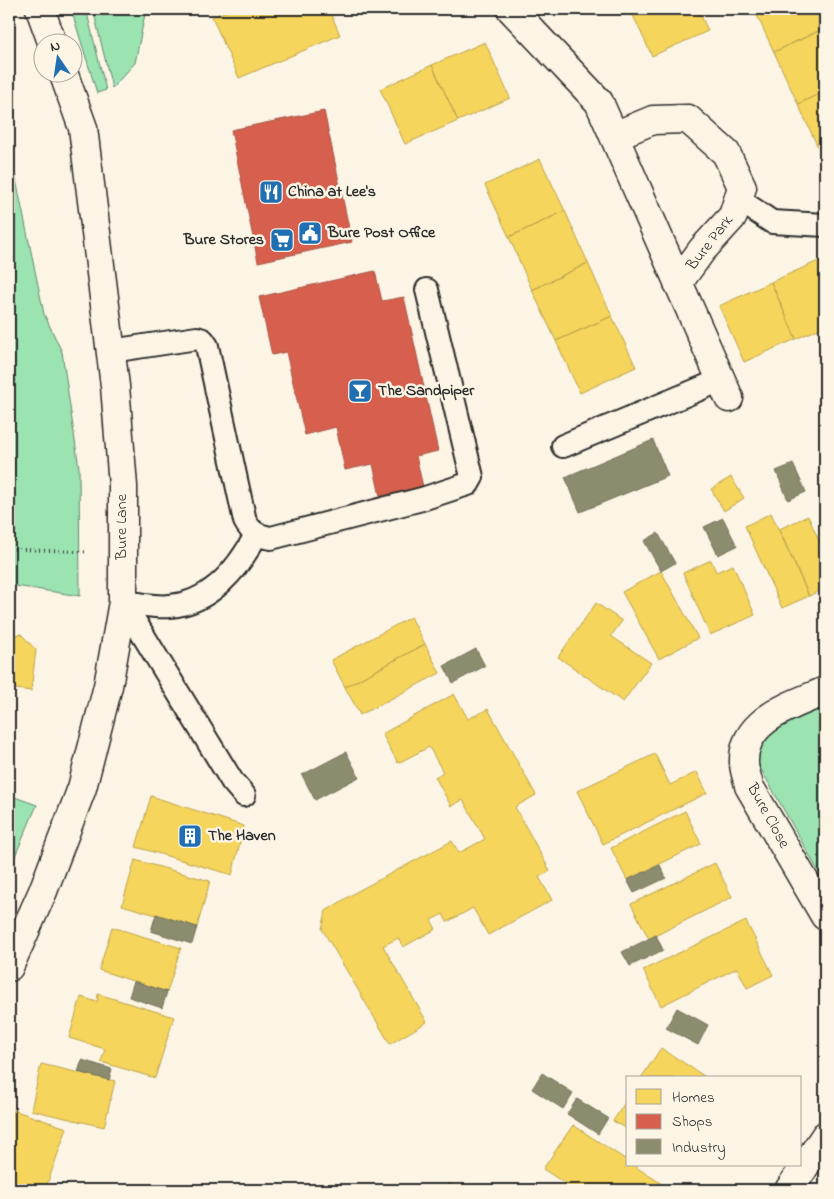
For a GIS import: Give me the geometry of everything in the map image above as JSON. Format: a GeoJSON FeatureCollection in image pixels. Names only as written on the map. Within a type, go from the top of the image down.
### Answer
{"type":"FeatureCollection","features":[{"type":"Feature","properties":{"kind":"street"},"geometry":{"type":"LineString","coordinates":[[40,9],[48,32]]}},
{"type":"Feature","properties":{"kind":"street","name":"Bure Park"},"geometry":{"type":"LineString","coordinates":[[511,9],[599,102],[725,389]]}},
{"type":"Feature","properties":{"kind":"street","name":"Bure Lane"},"geometry":{"type":"LineString","coordinates":[[9,968],[43,891],[82,788],[108,686],[123,602],[123,486],[111,351],[83,128],[67,82]]}},
{"type":"Feature","properties":{"kind":"street","name":"Bure Park"},"geometry":{"type":"LineString","coordinates":[[614,136],[653,120],[688,120],[726,153],[742,188],[733,216],[702,250],[678,283]]}},
{"type":"Feature","properties":{"kind":"street","name":"Bure Close"},"geometry":{"type":"LineString","coordinates":[[825,691],[763,722],[749,738],[744,763],[749,786],[825,916]]}},
{"type":"Feature","properties":{"kind":"street"},"geometry":{"type":"LineString","coordinates":[[790,1190],[825,1136]]}},
{"type":"Feature","properties":{"kind":"lane"},"geometry":{"type":"LineString","coordinates":[[738,199],[772,222],[825,225]]}},
{"type":"Feature","properties":{"kind":"lane"},"geometry":{"type":"LineString","coordinates":[[111,351],[160,342],[197,338],[203,340],[207,346],[245,521],[248,528],[256,535],[271,538],[422,500],[468,484],[472,477],[427,290]]}},
{"type":"Feature","properties":{"kind":"lane"},"geometry":{"type":"LineString","coordinates":[[563,446],[725,389]]}},
{"type":"Feature","properties":{"kind":"lane"},"geometry":{"type":"LineString","coordinates":[[123,602],[168,607],[193,602],[237,567],[256,535]]}},
{"type":"Feature","properties":{"kind":"lane"},"geometry":{"type":"LineString","coordinates":[[123,602],[232,781],[244,796]]}},
{"type":"Feature","properties":{"kind":"path"},"geometry":{"type":"LineString","coordinates":[[9,549],[91,552]]}},
{"type":"Feature","properties":{"kind":"green space"},"geometry":{"type":"Polygon","coordinates":[[[71,9],[86,9],[106,90],[97,93],[82,45],[82,32],[78,32],[71,9]]]}},
{"type":"Feature","properties":{"kind":"green space"},"geometry":{"type":"Polygon","coordinates":[[[93,9],[146,9],[135,63],[112,88],[93,9]]]}},
{"type":"Feature","properties":{"kind":"green space"},"geometry":{"type":"Polygon","coordinates":[[[9,146],[44,314],[62,352],[79,468],[80,596],[9,585],[9,146]]]}},
{"type":"Feature","properties":{"kind":"green space"},"geometry":{"type":"Polygon","coordinates":[[[825,705],[825,883],[758,764],[764,741],[772,732],[791,719],[825,705]]]}},
{"type":"Feature","properties":{"kind":"green space"},"geometry":{"type":"Polygon","coordinates":[[[9,795],[37,805],[9,870],[9,795]]]}},
{"type":"Feature","properties":{"kind":"building: Homes"},"geometry":{"type":"Polygon","coordinates":[[[231,9],[329,9],[340,35],[239,78],[212,17],[231,9]]]}},
{"type":"Feature","properties":{"kind":"building: Homes"},"geometry":{"type":"Polygon","coordinates":[[[630,9],[698,9],[708,31],[652,56],[630,9]]]}},
{"type":"Feature","properties":{"kind":"building: Homes"},"geometry":{"type":"Polygon","coordinates":[[[754,9],[822,9],[825,16],[825,28],[774,52],[754,9]]]}},
{"type":"Feature","properties":{"kind":"building: Homes"},"geometry":{"type":"Polygon","coordinates":[[[825,28],[825,91],[798,104],[774,52],[825,28]]]}},
{"type":"Feature","properties":{"kind":"building: Homes"},"geometry":{"type":"Polygon","coordinates":[[[485,42],[510,98],[458,121],[432,65],[485,42]]]}},
{"type":"Feature","properties":{"kind":"building: Homes"},"geometry":{"type":"Polygon","coordinates":[[[432,65],[458,121],[405,144],[380,89],[432,65]]]}},
{"type":"Feature","properties":{"kind":"building: Homes"},"geometry":{"type":"Polygon","coordinates":[[[825,91],[825,154],[822,156],[798,104],[825,91]]]}},
{"type":"Feature","properties":{"kind":"building: Homes"},"geometry":{"type":"Polygon","coordinates":[[[540,159],[565,211],[509,237],[485,185],[540,159]]]}},
{"type":"Feature","properties":{"kind":"building: Homes"},"geometry":{"type":"Polygon","coordinates":[[[565,211],[588,263],[532,290],[509,237],[565,211]]]}},
{"type":"Feature","properties":{"kind":"building: Homes"},"geometry":{"type":"Polygon","coordinates":[[[823,259],[825,264],[825,326],[796,339],[771,282],[823,259]]]}},
{"type":"Feature","properties":{"kind":"building: Homes"},"geometry":{"type":"Polygon","coordinates":[[[588,263],[612,316],[556,341],[532,290],[588,263]]]}},
{"type":"Feature","properties":{"kind":"building: Homes"},"geometry":{"type":"Polygon","coordinates":[[[771,282],[796,339],[744,362],[719,306],[771,282]]]}},
{"type":"Feature","properties":{"kind":"building: Homes"},"geometry":{"type":"Polygon","coordinates":[[[612,316],[636,367],[580,393],[556,341],[612,316]]]}},
{"type":"Feature","properties":{"kind":"building: Homes"},"geometry":{"type":"Polygon","coordinates":[[[731,477],[744,498],[724,511],[711,489],[731,477]]]}},
{"type":"Feature","properties":{"kind":"building: Homes"},"geometry":{"type":"Polygon","coordinates":[[[771,513],[809,596],[782,608],[745,526],[771,513]]]}},
{"type":"Feature","properties":{"kind":"building: Homes"},"geometry":{"type":"Polygon","coordinates":[[[808,516],[825,554],[825,588],[809,596],[779,529],[808,516]]]}},
{"type":"Feature","properties":{"kind":"building: Homes"},"geometry":{"type":"Polygon","coordinates":[[[711,560],[716,572],[733,565],[755,615],[710,635],[683,573],[711,560]]]}},
{"type":"Feature","properties":{"kind":"building: Homes"},"geometry":{"type":"Polygon","coordinates":[[[661,571],[698,638],[659,659],[622,592],[661,571]]]}},
{"type":"Feature","properties":{"kind":"building: Homes"},"geometry":{"type":"Polygon","coordinates":[[[596,603],[622,621],[611,636],[651,663],[623,702],[558,657],[596,603]]]}},
{"type":"Feature","properties":{"kind":"building: Homes"},"geometry":{"type":"Polygon","coordinates":[[[411,617],[425,644],[345,687],[331,660],[411,617]]]}},
{"type":"Feature","properties":{"kind":"building: Homes"},"geometry":{"type":"Polygon","coordinates":[[[21,634],[36,650],[31,691],[9,688],[9,636],[21,634]]]}},
{"type":"Feature","properties":{"kind":"building: Homes"},"geometry":{"type":"Polygon","coordinates":[[[425,644],[440,673],[360,715],[345,687],[425,644]]]}},
{"type":"Feature","properties":{"kind":"building: Homes"},"geometry":{"type":"Polygon","coordinates":[[[454,694],[468,719],[488,709],[536,795],[515,807],[550,871],[539,877],[552,900],[488,935],[473,908],[447,922],[443,914],[431,920],[436,929],[403,947],[398,938],[383,946],[427,1022],[390,1044],[322,929],[326,911],[356,892],[452,841],[459,853],[485,839],[463,800],[451,806],[435,777],[443,772],[429,747],[398,763],[382,734],[454,694]]]}},
{"type":"Feature","properties":{"kind":"building: Homes"},"geometry":{"type":"Polygon","coordinates":[[[655,754],[670,785],[697,772],[707,793],[603,844],[577,791],[655,754]]]}},
{"type":"Feature","properties":{"kind":"building: Homes","name":"The Haven"},"geometry":{"type":"Polygon","coordinates":[[[151,796],[244,826],[232,875],[136,847],[151,796]]]}},
{"type":"Feature","properties":{"kind":"building: Homes"},"geometry":{"type":"Polygon","coordinates":[[[685,811],[701,844],[627,880],[611,848],[685,811]]]}},
{"type":"Feature","properties":{"kind":"building: Homes"},"geometry":{"type":"Polygon","coordinates":[[[135,860],[210,881],[197,927],[122,905],[135,860]]]}},
{"type":"Feature","properties":{"kind":"building: Homes"},"geometry":{"type":"Polygon","coordinates":[[[715,863],[732,897],[649,939],[631,904],[715,863]]]}},
{"type":"Feature","properties":{"kind":"building: Homes"},"geometry":{"type":"Polygon","coordinates":[[[746,921],[773,975],[747,988],[737,968],[661,1006],[643,970],[746,921]]]}},
{"type":"Feature","properties":{"kind":"building: Homes"},"geometry":{"type":"Polygon","coordinates":[[[112,927],[181,948],[167,992],[99,970],[112,927]]]}},
{"type":"Feature","properties":{"kind":"building: Homes"},"geometry":{"type":"Polygon","coordinates":[[[98,994],[174,1017],[155,1078],[101,1062],[105,1049],[69,1038],[81,997],[97,1002],[98,994]]]}},
{"type":"Feature","properties":{"kind":"building: Homes"},"geometry":{"type":"Polygon","coordinates":[[[661,1048],[704,1076],[642,1076],[661,1048]]]}},
{"type":"Feature","properties":{"kind":"building: Homes"},"geometry":{"type":"Polygon","coordinates":[[[41,1064],[115,1081],[104,1127],[31,1110],[41,1064]]]}},
{"type":"Feature","properties":{"kind":"building: Homes"},"geometry":{"type":"Polygon","coordinates":[[[626,1101],[626,1129],[613,1121],[626,1101]]]}},
{"type":"Feature","properties":{"kind":"building: Homes"},"geometry":{"type":"Polygon","coordinates":[[[13,1110],[67,1128],[45,1190],[9,1189],[9,1123],[13,1110]]]}},
{"type":"Feature","properties":{"kind":"building: Homes"},"geometry":{"type":"Polygon","coordinates":[[[573,1125],[626,1160],[626,1166],[635,1166],[665,1186],[662,1190],[620,1190],[617,1188],[616,1190],[575,1190],[543,1169],[573,1125]]]}},
{"type":"Feature","properties":{"kind":"building: Homes"},"geometry":{"type":"Polygon","coordinates":[[[449,1183],[460,1190],[444,1190],[449,1183]]]}},
{"type":"Feature","properties":{"kind":"building: Shops"},"geometry":{"type":"Polygon","coordinates":[[[324,111],[352,242],[258,262],[231,130],[324,111]]]}},
{"type":"Feature","properties":{"kind":"building: Shops","name":"The Sandpiper"},"geometry":{"type":"Polygon","coordinates":[[[375,271],[382,301],[404,297],[438,451],[416,456],[423,487],[380,496],[373,464],[345,470],[336,427],[305,435],[286,352],[272,355],[259,297],[375,271]]]}},
{"type":"Feature","properties":{"kind":"building: Industry"},"geometry":{"type":"Polygon","coordinates":[[[653,440],[668,476],[580,512],[565,477],[653,440]]]}},
{"type":"Feature","properties":{"kind":"building: Industry"},"geometry":{"type":"Polygon","coordinates":[[[793,464],[806,492],[788,500],[776,471],[793,464]]]}},
{"type":"Feature","properties":{"kind":"building: Industry"},"geometry":{"type":"Polygon","coordinates":[[[723,518],[737,546],[718,555],[704,527],[723,518]]]}},
{"type":"Feature","properties":{"kind":"building: Industry"},"geometry":{"type":"Polygon","coordinates":[[[658,533],[675,563],[661,571],[644,541],[658,533]]]}},
{"type":"Feature","properties":{"kind":"building: Industry"},"geometry":{"type":"Polygon","coordinates":[[[476,649],[485,666],[453,683],[444,666],[476,649]]]}},
{"type":"Feature","properties":{"kind":"building: Industry"},"geometry":{"type":"Polygon","coordinates":[[[346,752],[359,777],[315,800],[302,775],[346,752]]]}},
{"type":"Feature","properties":{"kind":"building: Industry"},"geometry":{"type":"Polygon","coordinates":[[[660,865],[666,878],[634,893],[627,880],[660,865]]]}},
{"type":"Feature","properties":{"kind":"building: Industry"},"geometry":{"type":"Polygon","coordinates":[[[156,914],[197,927],[192,944],[151,931],[156,914]]]}},
{"type":"Feature","properties":{"kind":"building: Industry"},"geometry":{"type":"Polygon","coordinates":[[[656,935],[663,950],[630,966],[622,952],[656,935]]]}},
{"type":"Feature","properties":{"kind":"building: Industry"},"geometry":{"type":"Polygon","coordinates":[[[134,981],[167,992],[162,1008],[129,997],[134,981]]]}},
{"type":"Feature","properties":{"kind":"building: Industry"},"geometry":{"type":"Polygon","coordinates":[[[677,1008],[708,1025],[698,1045],[666,1028],[677,1008]]]}},
{"type":"Feature","properties":{"kind":"building: Industry"},"geometry":{"type":"Polygon","coordinates":[[[82,1060],[112,1069],[109,1080],[78,1072],[82,1060]]]}},
{"type":"Feature","properties":{"kind":"building: Industry"},"geometry":{"type":"Polygon","coordinates":[[[542,1073],[573,1093],[563,1109],[532,1089],[542,1073]]]}},
{"type":"Feature","properties":{"kind":"building: Industry"},"geometry":{"type":"Polygon","coordinates":[[[577,1099],[608,1118],[598,1134],[567,1114],[577,1099]]]}},
{"type":"Feature","properties":{"kind":"place","name":"China at Lee's"},"geometry":{"type":"Point","coordinates":[271,192]}},
{"type":"Feature","properties":{"kind":"place","name":"Bure Post Office"},"geometry":{"type":"Point","coordinates":[310,233]}},
{"type":"Feature","properties":{"kind":"place","name":"Bure Stores"},"geometry":{"type":"Point","coordinates":[282,240]}},
{"type":"Feature","properties":{"kind":"place","name":"The Sandpiper"},"geometry":{"type":"Point","coordinates":[360,391]}},
{"type":"Feature","properties":{"kind":"place","name":"The Haven"},"geometry":{"type":"Point","coordinates":[190,836]}}]}
